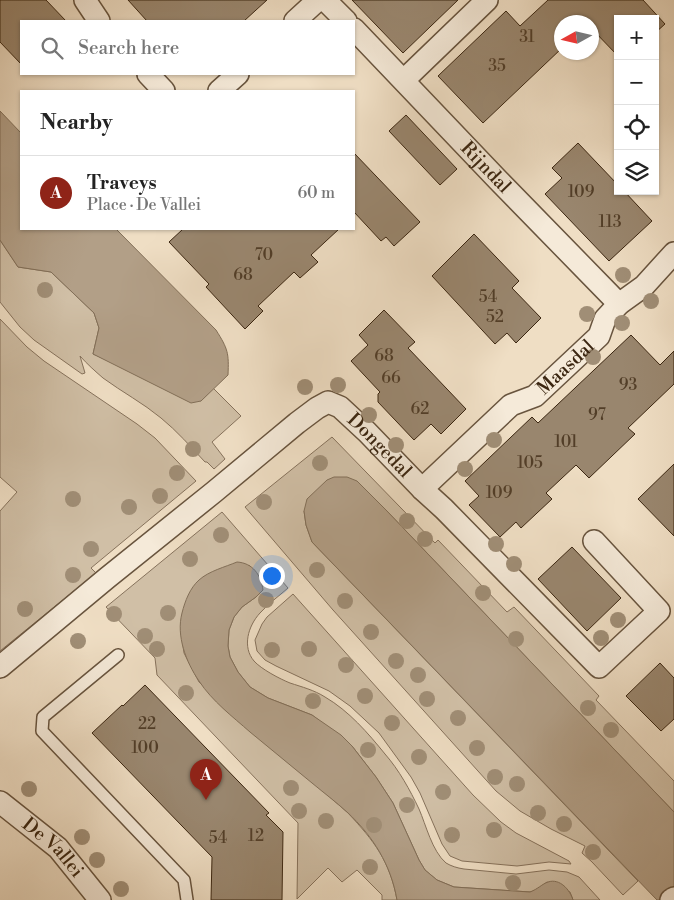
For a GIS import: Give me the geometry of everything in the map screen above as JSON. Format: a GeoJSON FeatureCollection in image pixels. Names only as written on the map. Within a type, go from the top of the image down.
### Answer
{"type":"FeatureCollection","features":[{"type":"Feature","properties":{"kind":"street"},"geometry":{"type":"LineString","coordinates":[[85,0],[98,20]]}},
{"type":"Feature","properties":{"kind":"street"},"geometry":{"type":"LineString","coordinates":[[296,20],[318,0]]}},
{"type":"Feature","properties":{"kind":"street"},"geometry":{"type":"LineString","coordinates":[[325,0],[345,20]]}},
{"type":"Feature","properties":{"kind":"street"},"geometry":{"type":"LineString","coordinates":[[404,80],[487,0]]}},
{"type":"Feature","properties":{"kind":"street","name":"Rijndal"},"geometry":{"type":"LineString","coordinates":[[355,30],[619,304]]}},
{"type":"Feature","properties":{"kind":"street"},"geometry":{"type":"LineString","coordinates":[[149,75],[163,90]]}},
{"type":"Feature","properties":{"kind":"street"},"geometry":{"type":"LineString","coordinates":[[220,90],[237,75]]}},
{"type":"Feature","properties":{"kind":"street","name":"Maasdal"},"geometry":{"type":"LineString","coordinates":[[422,489],[510,405],[535,396],[549,383],[599,336],[605,320],[619,304],[644,286],[674,253]]}},
{"type":"Feature","properties":{"kind":"street","name":"Dongedal"},"geometry":{"type":"LineString","coordinates":[[0,667],[298,423],[328,402],[340,407],[367,432],[599,667],[659,611],[594,541]]}},
{"type":"Feature","properties":{"kind":"street","name":"De Vallei"},"geometry":{"type":"LineString","coordinates":[[0,802],[58,848],[92,897]]}},
{"type":"Feature","properties":{"kind":"lane"},"geometry":{"type":"LineString","coordinates":[[118,655],[43,717],[42,731],[184,880],[187,900]]}},
{"type":"Feature","properties":{"kind":"shaded area"},"geometry":{"type":"Polygon","coordinates":[[[0,111],[20,132],[20,230],[117,230],[216,330],[227,351],[228,375],[201,401],[191,403],[93,354],[99,328],[94,313],[51,272],[18,267],[0,240],[0,111]]]}},
{"type":"Feature","properties":{"kind":"shaded area"},"geometry":{"type":"Polygon","coordinates":[[[0,240],[18,267],[51,272],[94,313],[99,328],[93,354],[201,401],[213,388],[241,416],[212,442],[225,459],[214,469],[161,418],[103,378],[80,356],[85,373],[82,374],[34,340],[20,327],[0,302],[0,240]]]}},
{"type":"Feature","properties":{"kind":"shaded area"},"geometry":{"type":"Polygon","coordinates":[[[0,319],[27,347],[44,361],[155,438],[196,481],[91,568],[96,573],[0,651],[0,511],[17,492],[0,477],[0,319]]]}},
{"type":"Feature","properties":{"kind":"shaded area"},"geometry":{"type":"Polygon","coordinates":[[[332,437],[435,543],[438,540],[507,612],[514,607],[599,696],[596,700],[674,781],[674,812],[386,510],[304,511],[306,525],[312,542],[638,881],[623,895],[582,853],[585,846],[520,811],[496,791],[333,610],[245,507],[332,437]]]}},
{"type":"Feature","properties":{"kind":"shaded area"},"geometry":{"type":"Polygon","coordinates":[[[334,477],[347,477],[357,481],[674,812],[674,900],[657,900],[312,542],[306,525],[304,511],[307,499],[327,480],[334,477]]]}},
{"type":"Feature","properties":{"kind":"shaded area"},"geometry":{"type":"Polygon","coordinates":[[[222,512],[288,588],[263,610],[252,624],[247,643],[250,655],[257,664],[271,674],[317,692],[334,703],[365,730],[404,780],[419,809],[433,845],[441,858],[454,867],[464,869],[516,874],[549,870],[567,872],[579,877],[600,900],[573,900],[570,892],[547,882],[537,890],[530,892],[454,887],[437,880],[425,870],[393,803],[352,746],[312,715],[268,698],[250,687],[238,672],[230,657],[228,646],[229,630],[234,617],[242,607],[256,597],[262,580],[249,565],[181,630],[184,653],[199,682],[357,823],[380,852],[390,874],[397,900],[382,900],[382,895],[357,870],[342,882],[328,868],[297,899],[298,823],[157,675],[155,658],[106,607],[222,512]]]}},
{"type":"Feature","properties":{"kind":"shaded area"},"geometry":{"type":"Polygon","coordinates":[[[237,562],[252,567],[260,579],[263,590],[242,607],[234,617],[229,630],[228,646],[230,657],[238,672],[250,687],[268,698],[312,715],[341,735],[352,746],[393,803],[425,870],[437,880],[454,887],[530,892],[548,882],[557,882],[570,892],[573,900],[397,900],[385,863],[365,831],[339,805],[223,708],[204,688],[190,666],[183,649],[180,631],[182,613],[188,595],[196,583],[203,577],[237,562]]]}},
{"type":"Feature","properties":{"kind":"shaded area"},"geometry":{"type":"Polygon","coordinates":[[[293,594],[473,795],[501,822],[516,833],[569,861],[571,864],[549,862],[517,866],[462,861],[450,856],[442,844],[411,777],[379,733],[350,706],[329,691],[265,660],[257,651],[255,640],[262,624],[267,617],[293,594]]]}},
{"type":"Feature","properties":{"kind":"building"},"geometry":{"type":"Polygon","coordinates":[[[0,0],[46,0],[65,20],[20,20],[20,63],[0,42],[0,0]]]}},
{"type":"Feature","properties":{"kind":"building"},"geometry":{"type":"Polygon","coordinates":[[[128,0],[267,0],[245,20],[146,20],[128,0]]]}},
{"type":"Feature","properties":{"kind":"building"},"geometry":{"type":"Polygon","coordinates":[[[352,0],[458,0],[403,53],[352,0]]]}},
{"type":"Feature","properties":{"kind":"building"},"geometry":{"type":"Polygon","coordinates":[[[548,0],[643,0],[657,15],[614,15],[614,52],[599,36],[599,15],[554,15],[554,56],[483,123],[438,76],[506,11],[520,26],[548,0]]]}},
{"type":"Feature","properties":{"kind":"building"},"geometry":{"type":"Polygon","coordinates":[[[659,17],[665,24],[659,29],[659,17]]]}},
{"type":"Feature","properties":{"kind":"building"},"geometry":{"type":"Polygon","coordinates":[[[406,115],[457,169],[440,185],[389,131],[406,115]]]}},
{"type":"Feature","properties":{"kind":"building"},"geometry":{"type":"Polygon","coordinates":[[[578,143],[614,181],[614,195],[628,195],[652,221],[609,261],[545,194],[562,178],[552,168],[578,143]]]}},
{"type":"Feature","properties":{"kind":"building"},"geometry":{"type":"Polygon","coordinates":[[[355,154],[420,222],[394,246],[386,237],[381,241],[355,213],[355,154]]]}},
{"type":"Feature","properties":{"kind":"building"},"geometry":{"type":"Polygon","coordinates":[[[182,230],[338,230],[311,255],[318,262],[300,278],[294,272],[258,306],[263,311],[245,329],[206,287],[209,284],[169,242],[182,230]]]}},
{"type":"Feature","properties":{"kind":"building"},"geometry":{"type":"Polygon","coordinates":[[[474,234],[519,281],[512,288],[541,318],[516,343],[507,333],[495,344],[432,276],[474,234]]]}},
{"type":"Feature","properties":{"kind":"building"},"geometry":{"type":"Polygon","coordinates":[[[384,310],[415,342],[408,348],[466,409],[441,434],[431,424],[414,440],[378,402],[378,394],[380,392],[351,361],[368,345],[359,335],[384,310]]]}},
{"type":"Feature","properties":{"kind":"building"},"geometry":{"type":"Polygon","coordinates":[[[631,335],[660,365],[674,351],[674,384],[628,428],[635,434],[589,478],[576,465],[546,493],[552,499],[521,528],[516,522],[500,537],[469,505],[479,496],[465,481],[532,417],[538,423],[631,335]]]}},
{"type":"Feature","properties":{"kind":"building"},"geometry":{"type":"Polygon","coordinates":[[[674,464],[674,536],[638,499],[674,464]]]}},
{"type":"Feature","properties":{"kind":"building"},"geometry":{"type":"Polygon","coordinates":[[[572,547],[621,598],[587,631],[538,579],[572,547]]]}},
{"type":"Feature","properties":{"kind":"building"},"geometry":{"type":"Polygon","coordinates":[[[660,663],[674,678],[674,719],[661,731],[626,696],[660,663]]]}},
{"type":"Feature","properties":{"kind":"building"},"geometry":{"type":"Polygon","coordinates":[[[145,685],[269,813],[266,815],[283,832],[282,900],[211,900],[212,857],[92,733],[145,685]]]}},
{"type":"Feature","properties":{"kind":"place","name":"Traveys"},"geometry":{"type":"Point","coordinates":[206,800]}}]}
